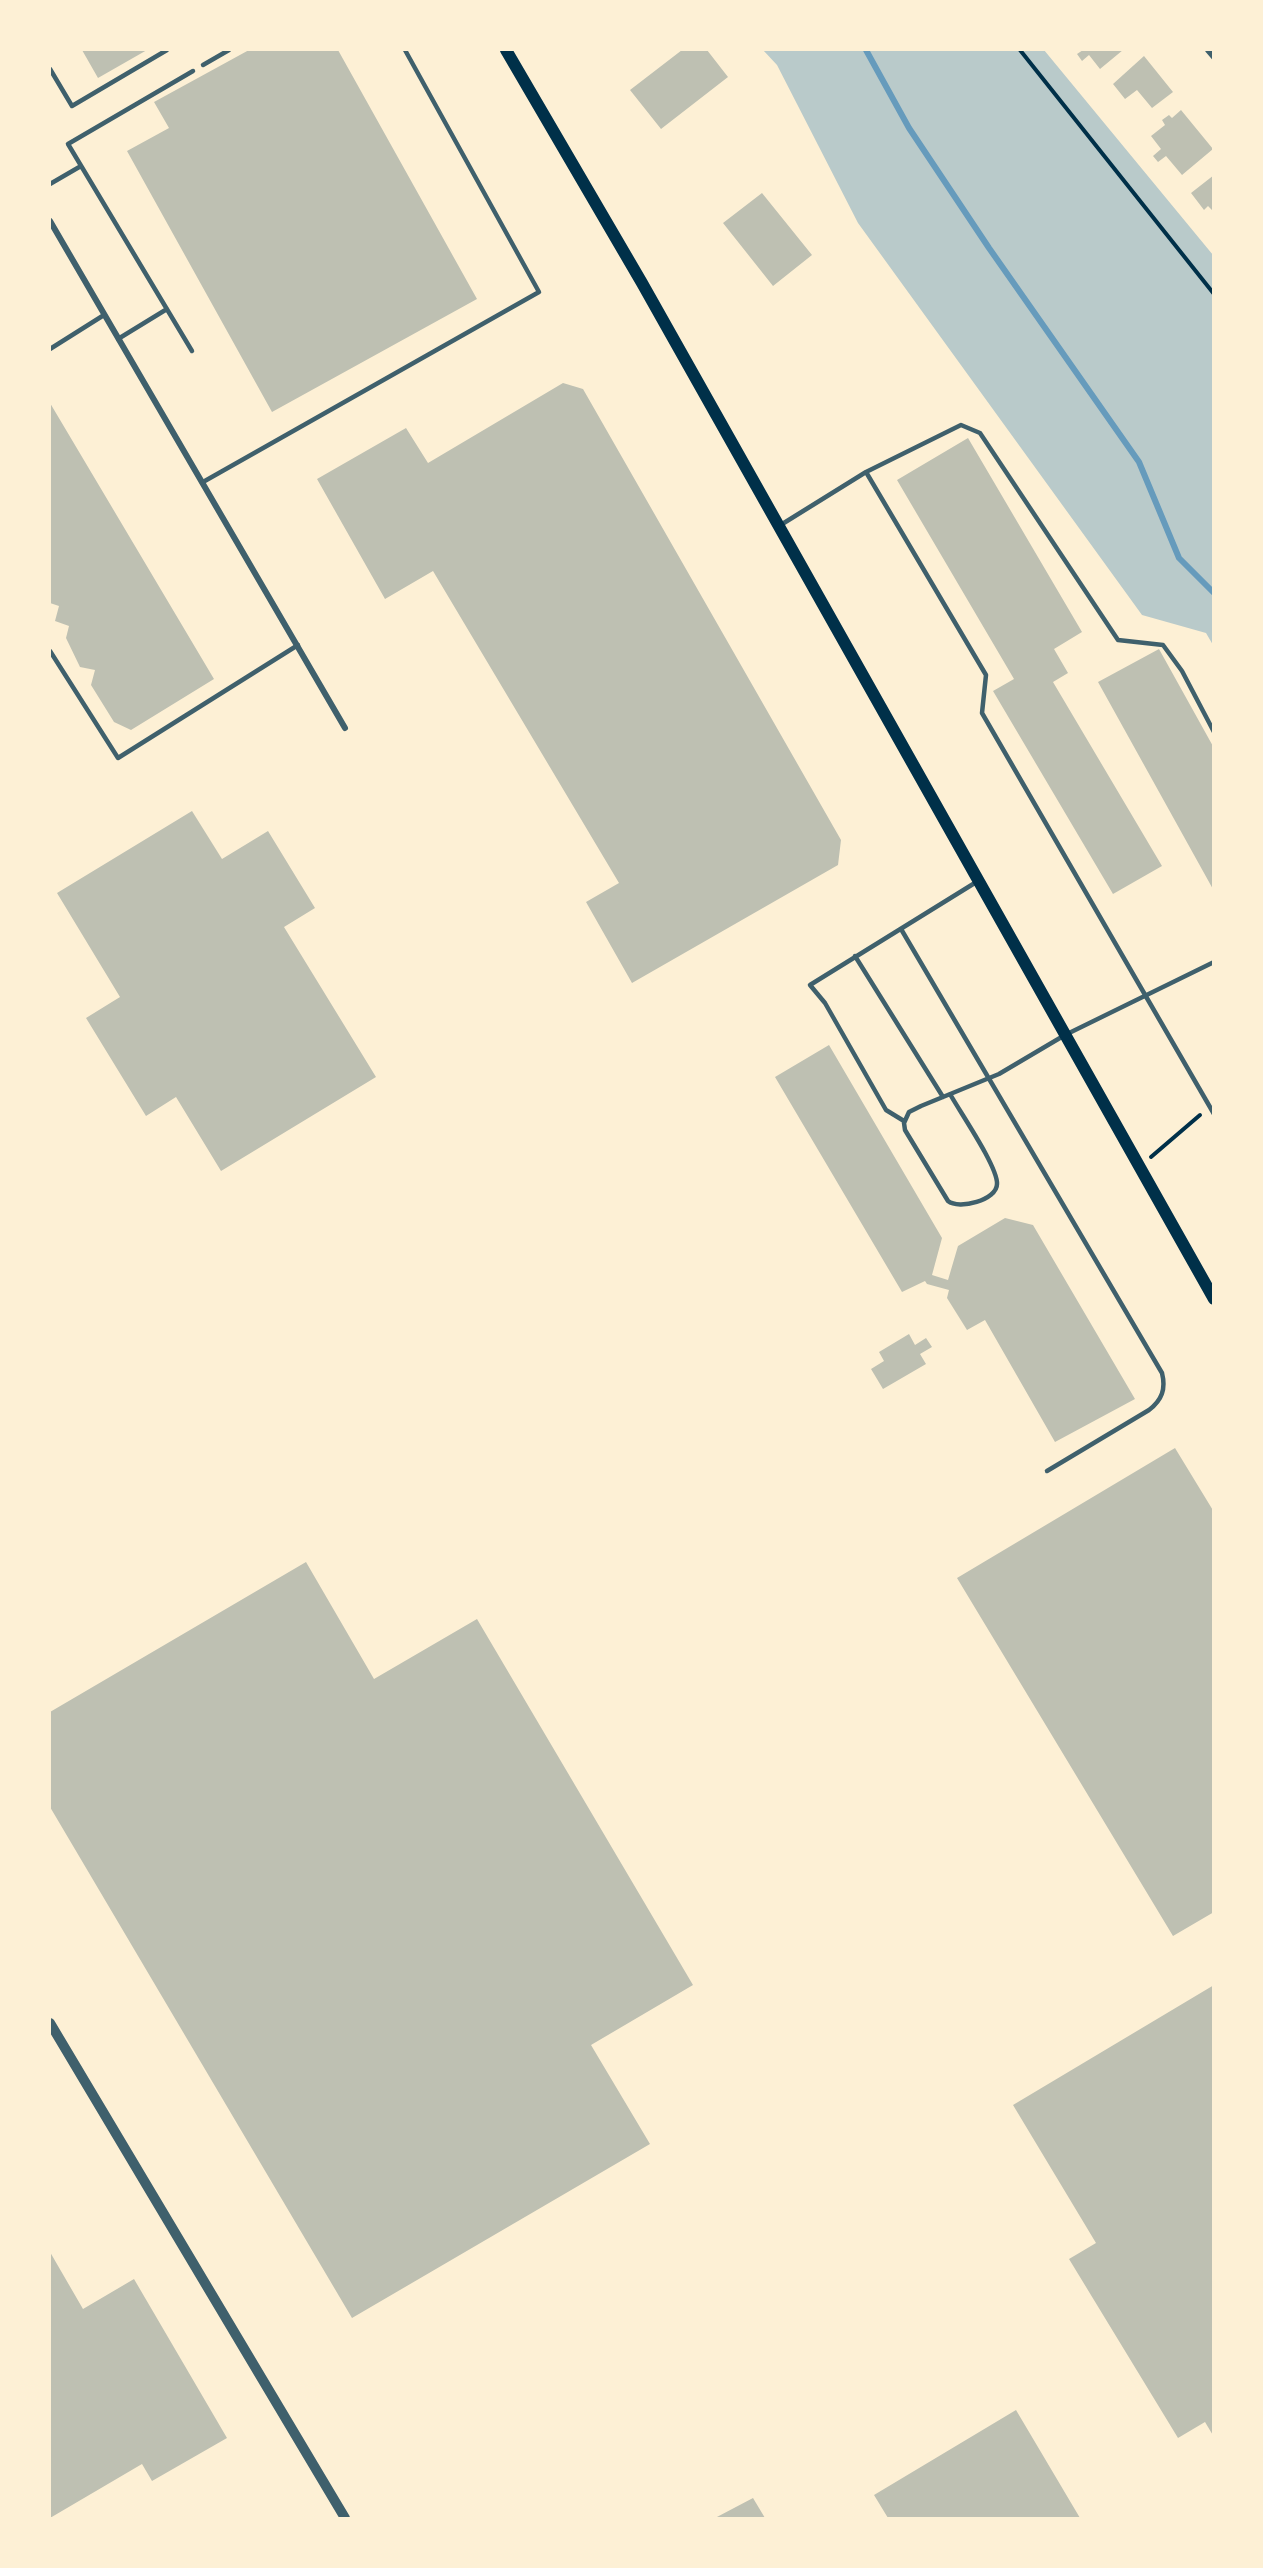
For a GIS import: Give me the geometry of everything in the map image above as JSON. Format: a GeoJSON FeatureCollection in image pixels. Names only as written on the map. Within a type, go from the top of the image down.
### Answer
{"type":"FeatureCollection","features":[{"type":"Feature","properties":{"kind":"main road"},"geometry":{"type":"LineString","coordinates":[[506,50],[642,283],[1214,1299]]}},
{"type":"Feature","properties":{"kind":"street"},"geometry":{"type":"LineString","coordinates":[[1208,50],[1214,57]]}},
{"type":"Feature","properties":{"kind":"street"},"geometry":{"type":"LineString","coordinates":[[50,221],[345,728]]}},
{"type":"Feature","properties":{"kind":"street"},"geometry":{"type":"LineString","coordinates":[[50,2023],[345,2518]]}},
{"type":"Feature","properties":{"kind":"lane"},"geometry":{"type":"LineString","coordinates":[[50,69],[72,106],[166,50]]}},
{"type":"Feature","properties":{"kind":"lane"},"geometry":{"type":"LineString","coordinates":[[203,65],[229,50]]}},
{"type":"Feature","properties":{"kind":"lane"},"geometry":{"type":"LineString","coordinates":[[203,482],[539,292],[405,50]]}},
{"type":"Feature","properties":{"kind":"lane"},"geometry":{"type":"LineString","coordinates":[[192,351],[68,144],[193,71]]}},
{"type":"Feature","properties":{"kind":"lane"},"geometry":{"type":"LineString","coordinates":[[50,184],[81,165]]}},
{"type":"Feature","properties":{"kind":"lane"},"geometry":{"type":"LineString","coordinates":[[118,339],[167,309]]}},
{"type":"Feature","properties":{"kind":"lane"},"geometry":{"type":"LineString","coordinates":[[50,349],[104,315]]}},
{"type":"Feature","properties":{"kind":"lane"},"geometry":{"type":"LineString","coordinates":[[779,527],[866,472],[961,425],[980,433],[1118,640],[1163,645],[1182,671],[1214,732]]}},
{"type":"Feature","properties":{"kind":"lane"},"geometry":{"type":"LineString","coordinates":[[866,472],[986,675],[982,713],[1214,1114]]}},
{"type":"Feature","properties":{"kind":"lane"},"geometry":{"type":"LineString","coordinates":[[50,651],[118,758],[298,645]]}},
{"type":"Feature","properties":{"kind":"lane"},"geometry":{"type":"LineString","coordinates":[[904,1121],[886,1110],[825,1003],[810,985],[978,881]]}},
{"type":"Feature","properties":{"kind":"lane"},"geometry":{"type":"LineString","coordinates":[[901,928],[1156,1363],[1164,1382],[1161,1398],[1149,1410],[1047,1471]]}},
{"type":"Feature","properties":{"kind":"lane"},"geometry":{"type":"LineString","coordinates":[[855,956],[943,1097]]}},
{"type":"Feature","properties":{"kind":"lane"},"geometry":{"type":"LineString","coordinates":[[950,1094],[993,1168],[998,1182],[996,1191],[992,1195],[965,1206],[953,1205],[948,1201],[905,1130],[904,1121],[909,1112],[950,1094],[990,1078],[1065,1035],[1214,962]]}},
{"type":"Feature","properties":{"kind":"path"},"geometry":{"type":"LineString","coordinates":[[1020,50],[1214,294]]}},
{"type":"Feature","properties":{"kind":"path"},"geometry":{"type":"LineString","coordinates":[[1140,1168],[1179,1132],[1210,1108]]}},
{"type":"Feature","properties":{"kind":"shaded area"},"geometry":{"type":"Polygon","coordinates":[[[763,50],[1044,50],[1213,255],[1213,645],[1206,633],[1142,615],[858,223],[777,65],[763,50]]]}},
{"type":"Feature","properties":{"kind":"building"},"geometry":{"type":"Polygon","coordinates":[[[82,50],[147,50],[98,78],[82,50]]]}},
{"type":"Feature","properties":{"kind":"building"},"geometry":{"type":"Polygon","coordinates":[[[249,50],[338,50],[477,299],[272,412],[127,151],[169,128],[154,102],[249,50]]]}},
{"type":"Feature","properties":{"kind":"building"},"geometry":{"type":"Polygon","coordinates":[[[682,50],[707,50],[728,77],[661,129],[630,90],[682,50]]]}},
{"type":"Feature","properties":{"kind":"building"},"geometry":{"type":"Polygon","coordinates":[[[1083,50],[1123,50],[1100,69],[1089,55],[1082,61],[1077,54],[1083,50]]]}},
{"type":"Feature","properties":{"kind":"building"},"geometry":{"type":"Polygon","coordinates":[[[1144,56],[1173,92],[1152,108],[1137,90],[1125,99],[1113,84],[1144,56]]]}},
{"type":"Feature","properties":{"kind":"building"},"geometry":{"type":"Polygon","coordinates":[[[1181,110],[1213,149],[1182,175],[1166,156],[1158,162],[1153,156],[1161,149],[1151,136],[1165,125],[1162,120],[1169,115],[1172,118],[1181,110]]]}},
{"type":"Feature","properties":{"kind":"building"},"geometry":{"type":"Polygon","coordinates":[[[1214,175],[1214,212],[1208,206],[1204,210],[1191,193],[1214,175]]]}},
{"type":"Feature","properties":{"kind":"building"},"geometry":{"type":"Polygon","coordinates":[[[762,193],[812,255],[773,286],[723,223],[762,193]]]}},
{"type":"Feature","properties":{"kind":"building"},"geometry":{"type":"Polygon","coordinates":[[[563,383],[583,389],[841,840],[838,865],[632,983],[586,902],[619,883],[433,571],[385,599],[317,479],[406,428],[428,463],[563,383]]]}},
{"type":"Feature","properties":{"kind":"building"},"geometry":{"type":"Polygon","coordinates":[[[50,403],[214,679],[131,730],[114,722],[91,685],[95,670],[80,667],[66,638],[69,626],[55,621],[59,606],[50,603],[50,403]]]}},
{"type":"Feature","properties":{"kind":"building"},"geometry":{"type":"Polygon","coordinates":[[[968,438],[1082,632],[1054,649],[1068,673],[1053,682],[1162,866],[1113,894],[993,691],[1014,679],[897,480],[968,438]]]}},
{"type":"Feature","properties":{"kind":"building"},"geometry":{"type":"Polygon","coordinates":[[[1159,649],[1214,748],[1214,891],[1098,682],[1159,649]]]}},
{"type":"Feature","properties":{"kind":"building"},"geometry":{"type":"Polygon","coordinates":[[[192,811],[222,859],[268,831],[315,908],[284,927],[376,1077],[221,1171],[176,1097],[146,1116],[86,1018],[120,997],[57,893],[192,811]]]}},
{"type":"Feature","properties":{"kind":"building"},"geometry":{"type":"Polygon","coordinates":[[[829,1045],[942,1238],[932,1275],[948,1280],[958,1246],[1005,1218],[1033,1225],[1135,1399],[1055,1442],[985,1320],[967,1330],[947,1298],[949,1290],[927,1284],[925,1281],[902,1292],[775,1077],[829,1045]]]}},
{"type":"Feature","properties":{"kind":"building"},"geometry":{"type":"Polygon","coordinates":[[[909,1334],[915,1345],[926,1338],[932,1347],[920,1354],[926,1364],[883,1389],[871,1369],[884,1361],[879,1352],[909,1334]]]}},
{"type":"Feature","properties":{"kind":"building"},"geometry":{"type":"Polygon","coordinates":[[[1175,1448],[1214,1512],[1214,1912],[1173,1936],[957,1578],[1175,1448]]]}},
{"type":"Feature","properties":{"kind":"building"},"geometry":{"type":"Polygon","coordinates":[[[306,1562],[374,1679],[477,1619],[693,1985],[591,2045],[650,2144],[352,2318],[50,1807],[50,1712],[306,1562]]]}},
{"type":"Feature","properties":{"kind":"building"},"geometry":{"type":"Polygon","coordinates":[[[1214,1985],[1214,2437],[1205,2422],[1178,2438],[1069,2259],[1096,2243],[1013,2105],[1214,1985]]]}},
{"type":"Feature","properties":{"kind":"building"},"geometry":{"type":"Polygon","coordinates":[[[50,2252],[83,2309],[134,2279],[227,2438],[152,2481],[142,2464],[50,2518],[50,2252]]]}},
{"type":"Feature","properties":{"kind":"building"},"geometry":{"type":"Polygon","coordinates":[[[1016,2410],[1080,2518],[888,2518],[874,2495],[1016,2410]]]}},
{"type":"Feature","properties":{"kind":"building"},"geometry":{"type":"Polygon","coordinates":[[[753,2498],[765,2518],[715,2518],[753,2498]]]}},
{"type":"Feature","properties":{"kind":"waterway"},"geometry":{"type":"LineString","coordinates":[[866,50],[909,128],[989,248],[1139,462],[1179,558],[1214,593]]}}]}
